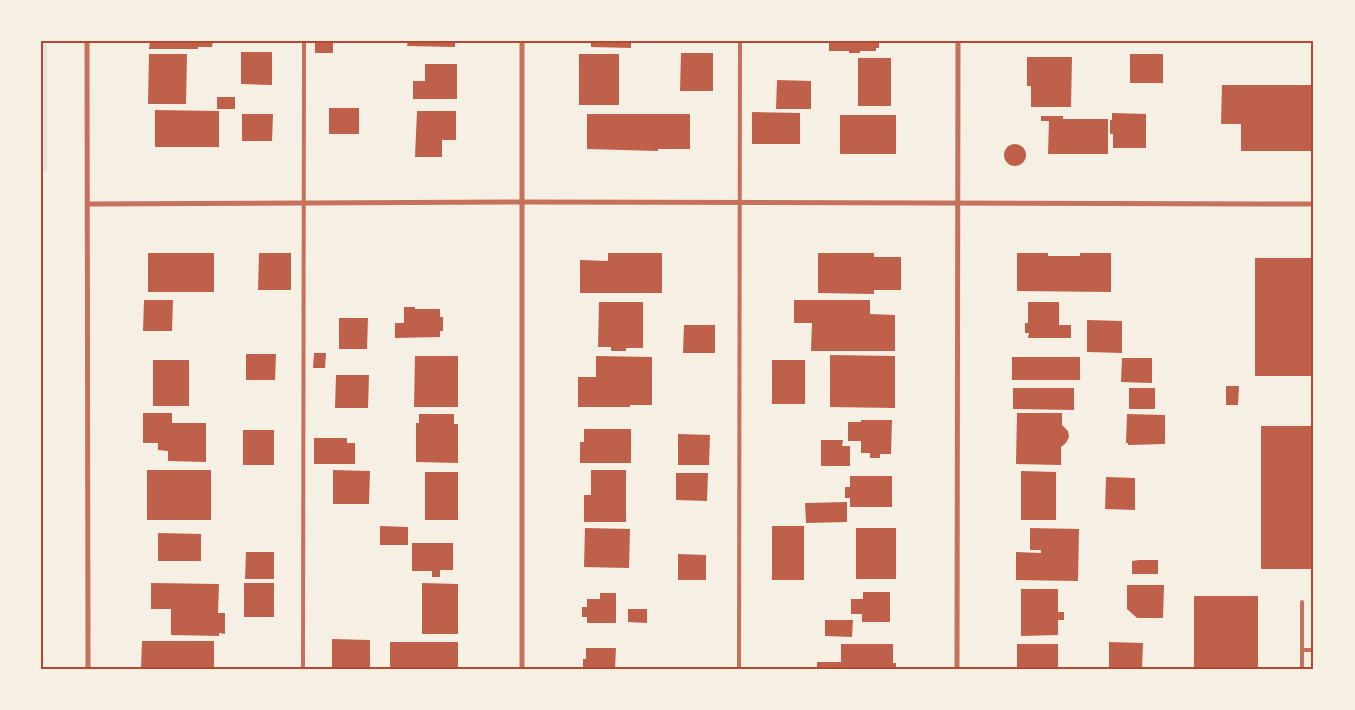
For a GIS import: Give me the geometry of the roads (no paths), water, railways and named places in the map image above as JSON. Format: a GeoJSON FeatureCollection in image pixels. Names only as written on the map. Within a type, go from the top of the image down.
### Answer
{"type":"FeatureCollection","features":[{"type":"Feature","properties":{"kind":"street"},"geometry":{"type":"LineString","coordinates":[[88,41],[88,669]]}},
{"type":"Feature","properties":{"kind":"street"},"geometry":{"type":"LineString","coordinates":[[522,41],[522,669]]}},
{"type":"Feature","properties":{"kind":"street"},"geometry":{"type":"LineString","coordinates":[[957,669],[958,41]]}},
{"type":"Feature","properties":{"kind":"street"},"geometry":{"type":"LineString","coordinates":[[88,204],[522,202],[1314,204]]}},
{"type":"Feature","properties":{"kind":"lane"},"geometry":{"type":"LineString","coordinates":[[303,669],[304,41]]}},
{"type":"Feature","properties":{"kind":"lane"},"geometry":{"type":"LineString","coordinates":[[739,669],[740,41]]}},
{"type":"Feature","properties":{"kind":"lane"},"geometry":{"type":"LineString","coordinates":[[1302,602],[1302,669]]}},
{"type":"Feature","properties":{"kind":"lane"},"geometry":{"type":"LineString","coordinates":[[1302,650],[1314,650]]}}]}
